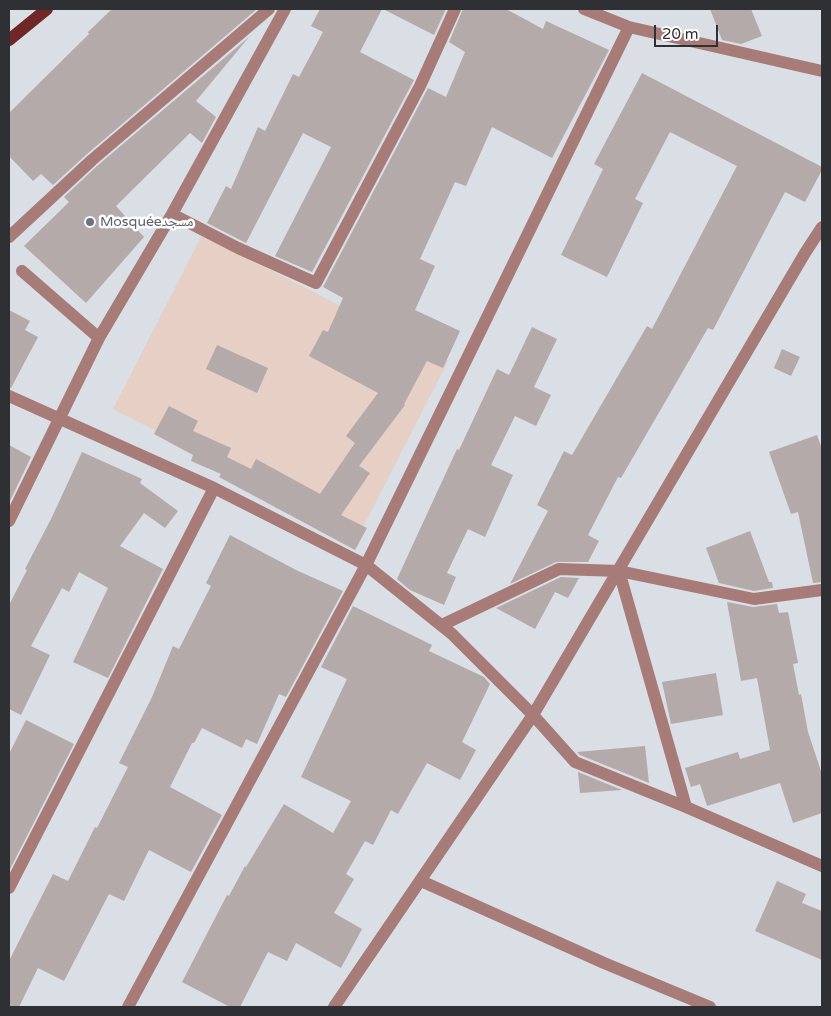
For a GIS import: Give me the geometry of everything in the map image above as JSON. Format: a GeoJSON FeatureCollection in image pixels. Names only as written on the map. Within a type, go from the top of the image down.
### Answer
{"type":"FeatureCollection","features":[{"type":"Feature","properties":{"kind":"main road"},"geometry":{"type":"LineString","coordinates":[[9,40],[47,9]]}},
{"type":"Feature","properties":{"kind":"street"},"geometry":{"type":"LineString","coordinates":[[9,237],[92,160],[269,9]]}},
{"type":"Feature","properties":{"kind":"street"},"geometry":{"type":"LineString","coordinates":[[9,521],[99,338],[172,214],[285,9]]}},
{"type":"Feature","properties":{"kind":"street"},"geometry":{"type":"LineString","coordinates":[[172,214],[238,248],[316,283],[420,86],[455,9]]}},
{"type":"Feature","properties":{"kind":"street"},"geometry":{"type":"LineString","coordinates":[[584,9],[628,27],[822,71]]}},
{"type":"Feature","properties":{"kind":"street"},"geometry":{"type":"LineString","coordinates":[[128,1007],[366,565],[628,27]]}},
{"type":"Feature","properties":{"kind":"street"},"geometry":{"type":"LineString","coordinates":[[334,1007],[533,715],[822,227]]}},
{"type":"Feature","properties":{"kind":"street"},"geometry":{"type":"LineString","coordinates":[[22,271],[99,338]]}},
{"type":"Feature","properties":{"kind":"street"},"geometry":{"type":"LineString","coordinates":[[9,396],[214,488],[366,565],[452,634],[533,715],[575,762],[686,807],[822,866]]}},
{"type":"Feature","properties":{"kind":"street"},"geometry":{"type":"LineString","coordinates":[[9,888],[214,488]]}},
{"type":"Feature","properties":{"kind":"street"},"geometry":{"type":"LineString","coordinates":[[442,625],[559,569],[619,571],[754,599],[822,590]]}},
{"type":"Feature","properties":{"kind":"street"},"geometry":{"type":"LineString","coordinates":[[619,571],[686,807]]}},
{"type":"Feature","properties":{"kind":"street"},"geometry":{"type":"LineString","coordinates":[[421,881],[604,963],[710,1007]]}},
{"type":"Feature","properties":{"kind":"shaded area"},"geometry":{"type":"Polygon","coordinates":[[[202,235],[448,361],[359,535],[113,409],[202,235]]]}},
{"type":"Feature","properties":{"kind":"building"},"geometry":{"type":"Polygon","coordinates":[[[112,9],[257,9],[53,185],[41,174],[33,181],[9,156],[9,113],[112,9]]]}},
{"type":"Feature","properties":{"kind":"building"},"geometry":{"type":"Polygon","coordinates":[[[320,9],[382,9],[360,52],[414,80],[312,272],[275,256],[331,147],[303,133],[246,243],[207,223],[226,186],[231,189],[258,127],[265,131],[293,74],[299,77],[323,32],[311,26],[320,9]]]}},
{"type":"Feature","properties":{"kind":"building"},"geometry":{"type":"Polygon","coordinates":[[[383,9],[446,9],[434,35],[383,9]]]}},
{"type":"Feature","properties":{"kind":"building"},"geometry":{"type":"Polygon","coordinates":[[[463,9],[506,9],[543,29],[546,21],[609,50],[552,158],[492,127],[466,186],[455,182],[420,259],[435,266],[415,310],[460,331],[443,368],[427,361],[405,405],[359,466],[370,473],[341,515],[367,528],[355,550],[219,477],[221,474],[191,461],[193,455],[154,434],[169,406],[198,421],[193,431],[231,448],[227,457],[251,469],[256,459],[320,494],[355,443],[346,436],[378,393],[309,356],[323,330],[328,332],[343,298],[323,287],[428,88],[446,97],[465,52],[449,42],[463,9]]]}},
{"type":"Feature","properties":{"kind":"building"},"geometry":{"type":"Polygon","coordinates":[[[710,9],[751,9],[762,36],[741,44],[722,40],[710,9]]]}},
{"type":"Feature","properties":{"kind":"building","name":"Mosquéeمسجد"},"geometry":{"type":"Polygon","coordinates":[[[249,37],[196,101],[216,117],[202,143],[190,133],[116,206],[144,237],[86,303],[24,246],[69,202],[64,197],[97,166],[249,37]]]}},
{"type":"Feature","properties":{"kind":"building"},"geometry":{"type":"Polygon","coordinates":[[[642,73],[822,167],[822,170],[805,202],[785,192],[713,330],[708,328],[621,478],[618,477],[588,535],[599,541],[588,562],[556,562],[510,584],[548,511],[537,505],[564,451],[572,455],[647,326],[652,329],[737,166],[670,132],[635,199],[643,203],[607,277],[561,255],[603,169],[594,164],[642,73]]]}},
{"type":"Feature","properties":{"kind":"building"},"geometry":{"type":"Polygon","coordinates":[[[9,310],[30,321],[25,330],[38,337],[11,388],[9,388],[9,310]]]}},
{"type":"Feature","properties":{"kind":"building"},"geometry":{"type":"Polygon","coordinates":[[[532,327],[557,339],[534,387],[551,395],[536,426],[515,416],[491,465],[513,475],[485,537],[468,529],[447,573],[456,577],[444,605],[410,590],[397,579],[457,449],[459,450],[497,369],[509,375],[532,327]]]}},
{"type":"Feature","properties":{"kind":"building"},"geometry":{"type":"Polygon","coordinates":[[[217,345],[268,368],[257,393],[206,369],[217,345]]]}},
{"type":"Feature","properties":{"kind":"building"},"geometry":{"type":"Polygon","coordinates":[[[782,349],[800,357],[791,376],[774,368],[782,349]]]}},
{"type":"Feature","properties":{"kind":"building"},"geometry":{"type":"Polygon","coordinates":[[[817,435],[822,449],[822,582],[813,583],[798,512],[791,514],[769,452],[817,435]]]}},
{"type":"Feature","properties":{"kind":"building"},"geometry":{"type":"Polygon","coordinates":[[[9,445],[31,457],[9,503],[9,445]]]}},
{"type":"Feature","properties":{"kind":"building"},"geometry":{"type":"Polygon","coordinates":[[[82,452],[142,479],[140,483],[178,511],[165,528],[144,513],[120,546],[163,569],[108,678],[73,662],[108,588],[79,572],[69,592],[62,588],[31,646],[50,655],[21,715],[9,709],[9,605],[82,452]]]}},
{"type":"Feature","properties":{"kind":"building"},"geometry":{"type":"Polygon","coordinates":[[[750,531],[773,588],[754,591],[719,583],[706,548],[750,531]]]}},
{"type":"Feature","properties":{"kind":"building"},"geometry":{"type":"Polygon","coordinates":[[[230,535],[296,570],[343,591],[286,697],[279,694],[257,744],[246,739],[242,748],[202,728],[194,743],[192,743],[170,787],[222,815],[191,872],[149,850],[124,901],[109,894],[64,981],[38,968],[19,1007],[9,1007],[9,961],[53,874],[68,881],[95,827],[97,828],[128,767],[119,763],[152,697],[173,646],[179,649],[211,586],[206,583],[230,535]]]}},
{"type":"Feature","properties":{"kind":"building"},"geometry":{"type":"Polygon","coordinates":[[[561,577],[579,578],[568,598],[555,592],[535,629],[496,608],[561,577]]]}},
{"type":"Feature","properties":{"kind":"building"},"geometry":{"type":"Polygon","coordinates":[[[727,602],[753,607],[777,604],[779,613],[788,612],[798,663],[793,664],[799,695],[801,694],[808,732],[822,774],[822,813],[793,823],[780,783],[707,806],[700,784],[691,787],[685,768],[738,752],[740,759],[770,750],[757,678],[741,681],[727,602]]]}},
{"type":"Feature","properties":{"kind":"building"},"geometry":{"type":"Polygon","coordinates":[[[353,606],[432,645],[429,651],[484,677],[490,684],[462,742],[476,750],[460,780],[427,763],[398,814],[391,810],[373,845],[365,841],[346,874],[354,879],[334,913],[362,929],[341,968],[296,943],[287,961],[268,952],[240,1007],[230,1007],[182,982],[227,895],[229,896],[245,866],[284,804],[333,833],[351,801],[301,777],[347,679],[321,667],[353,606]]]}},
{"type":"Feature","properties":{"kind":"building"},"geometry":{"type":"Polygon","coordinates":[[[716,673],[723,715],[671,724],[662,682],[716,673]]]}},
{"type":"Feature","properties":{"kind":"building"},"geometry":{"type":"Polygon","coordinates":[[[26,720],[74,744],[9,871],[9,754],[26,720]]]}},
{"type":"Feature","properties":{"kind":"building"},"geometry":{"type":"Polygon","coordinates":[[[645,746],[649,783],[580,755],[577,752],[645,746]]]}},
{"type":"Feature","properties":{"kind":"building"},"geometry":{"type":"Polygon","coordinates":[[[578,772],[622,790],[580,793],[578,772]]]}},
{"type":"Feature","properties":{"kind":"building"},"geometry":{"type":"Polygon","coordinates":[[[777,881],[806,894],[802,903],[822,911],[822,960],[755,931],[777,881]]]}},
{"type":"Feature","properties":{"kind":"place","name":"Mosquéeمسجد"},"geometry":{"type":"Point","coordinates":[90,222]}}]}
